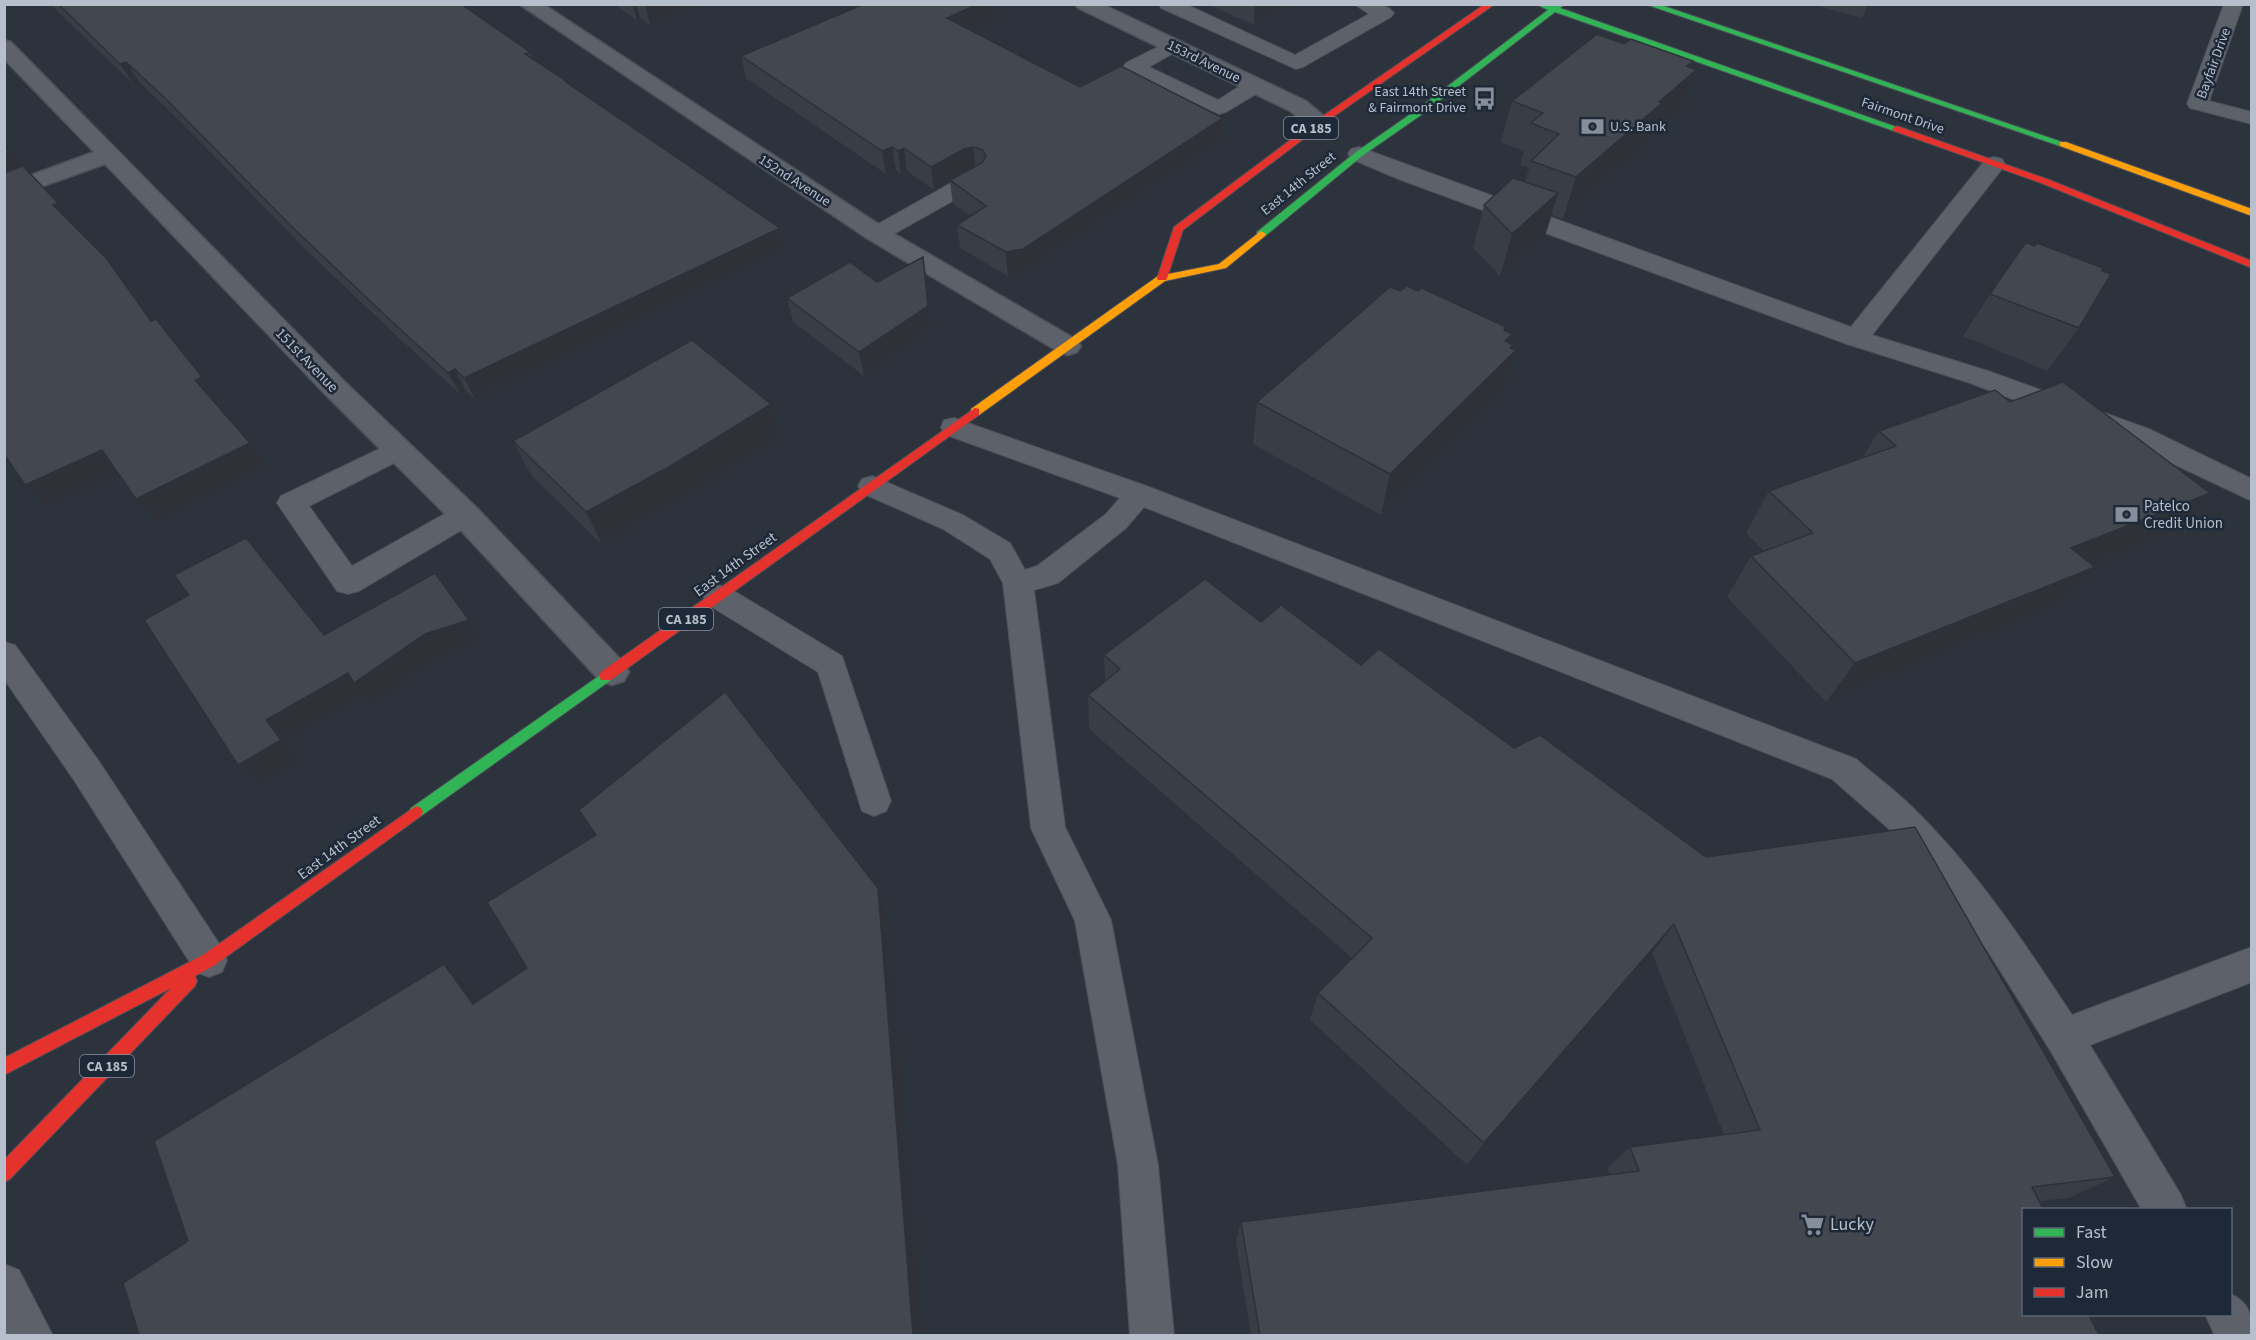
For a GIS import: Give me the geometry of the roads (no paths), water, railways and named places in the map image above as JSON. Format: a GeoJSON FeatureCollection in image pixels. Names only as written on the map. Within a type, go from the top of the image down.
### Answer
{"type":"FeatureCollection","features":[{"type":"Feature","properties":{"kind":"main road","name":"CA 185"},"geometry":{"type":"LineString","coordinates":[[1162,278],[1178,229],[1320,122],[1491,4]]}},
{"type":"Feature","properties":{"kind":"main road","name":"Fairmont Drive"},"geometry":{"type":"LineString","coordinates":[[1649,4],[2045,138],[2252,213]]}},
{"type":"Feature","properties":{"kind":"main road","name":"Fairmont Drive"},"geometry":{"type":"LineString","coordinates":[[1551,6],[2055,185],[2252,265]]}},
{"type":"Feature","properties":{"kind":"main road","name":"East 14th Street"},"geometry":{"type":"LineString","coordinates":[[4,1067],[209,960],[1162,278],[1222,266],[1359,154],[1418,113],[1551,6]]}},
{"type":"Feature","properties":{"kind":"main road","name":"East 14th Street"},"geometry":{"type":"LineString","coordinates":[[4,1173],[209,960]]}},
{"type":"Feature","properties":{"kind":"street","name":"152nd Avenue"},"geometry":{"type":"LineString","coordinates":[[529,4],[877,234],[1068,346]]}},
{"type":"Feature","properties":{"kind":"street","name":"153rd Avenue"},"geometry":{"type":"LineString","coordinates":[[1085,4],[1298,106],[1320,122]]}},
{"type":"Feature","properties":{"kind":"street","name":"151st Avenue"},"geometry":{"type":"LineString","coordinates":[[4,46],[334,387],[465,515],[612,672]]}},
{"type":"Feature","properties":{"kind":"street"},"geometry":{"type":"LineString","coordinates":[[4,194],[108,155]]}},
{"type":"Feature","properties":{"kind":"lane"},"geometry":{"type":"LineString","coordinates":[[1168,4],[1296,63],[1384,13],[1364,4]]}},
{"type":"Feature","properties":{"kind":"lane","name":"Bayfair Drive"},"geometry":{"type":"LineString","coordinates":[[2234,4],[2197,104],[2252,118]]}},
{"type":"Feature","properties":{"kind":"lane"},"geometry":{"type":"LineString","coordinates":[[1172,46],[1133,67],[1219,108],[1256,86]]}},
{"type":"Feature","properties":{"kind":"lane"},"geometry":{"type":"LineString","coordinates":[[1359,154],[1409,175],[1856,338],[1978,377],[2139,436],[2252,491]]}},
{"type":"Feature","properties":{"kind":"lane"},"geometry":{"type":"LineString","coordinates":[[1856,338],[1994,164]]}},
{"type":"Feature","properties":{"kind":"lane"},"geometry":{"type":"LineString","coordinates":[[877,234],[975,179]]}},
{"type":"Feature","properties":{"kind":"lane"},"geometry":{"type":"LineString","coordinates":[[954,427],[1139,494],[1844,769],[1900,817],[1957,882],[2002,941],[2064,1037],[2165,1208]]}},
{"type":"Feature","properties":{"kind":"lane"},"geometry":{"type":"LineString","coordinates":[[398,449],[291,503],[348,583],[465,515]]}},
{"type":"Feature","properties":{"kind":"lane"},"geometry":{"type":"LineString","coordinates":[[872,486],[953,522],[1000,551],[1018,583],[1048,828],[1093,920],[1138,1166],[1152,1335]]}},
{"type":"Feature","properties":{"kind":"lane"},"geometry":{"type":"LineString","coordinates":[[1018,583],[1047,575],[1116,521],[1139,494]]}},
{"type":"Feature","properties":{"kind":"lane"},"geometry":{"type":"LineString","coordinates":[[718,596],[831,665],[874,801]]}},
{"type":"Feature","properties":{"kind":"lane"},"geometry":{"type":"LineString","coordinates":[[4,654],[86,770],[209,960]]}},
{"type":"Feature","properties":{"kind":"lane"},"geometry":{"type":"LineString","coordinates":[[2064,1037],[2252,964]]}},
{"type":"Feature","properties":{"kind":"lane"},"geometry":{"type":"LineString","coordinates":[[4,1285],[31,1335]]}},
{"type":"Feature","properties":{"kind":"lane"},"geometry":{"type":"LineString","coordinates":[[2228,1316],[2239,1335]]}},
{"type":"Feature","properties":{"kind":"place","name":"East 14th Street & Fairmont Drive"},"geometry":{"type":"Point","coordinates":[1484,99]}},
{"type":"Feature","properties":{"kind":"place","name":"U.S. Bank"},"geometry":{"type":"Point","coordinates":[1592,126]}},
{"type":"Feature","properties":{"kind":"place","name":"Patelco Credit Union"},"geometry":{"type":"Point","coordinates":[2126,515]}},
{"type":"Feature","properties":{"kind":"place","name":"Lucky"},"geometry":{"type":"Point","coordinates":[1812,1224]}}]}
